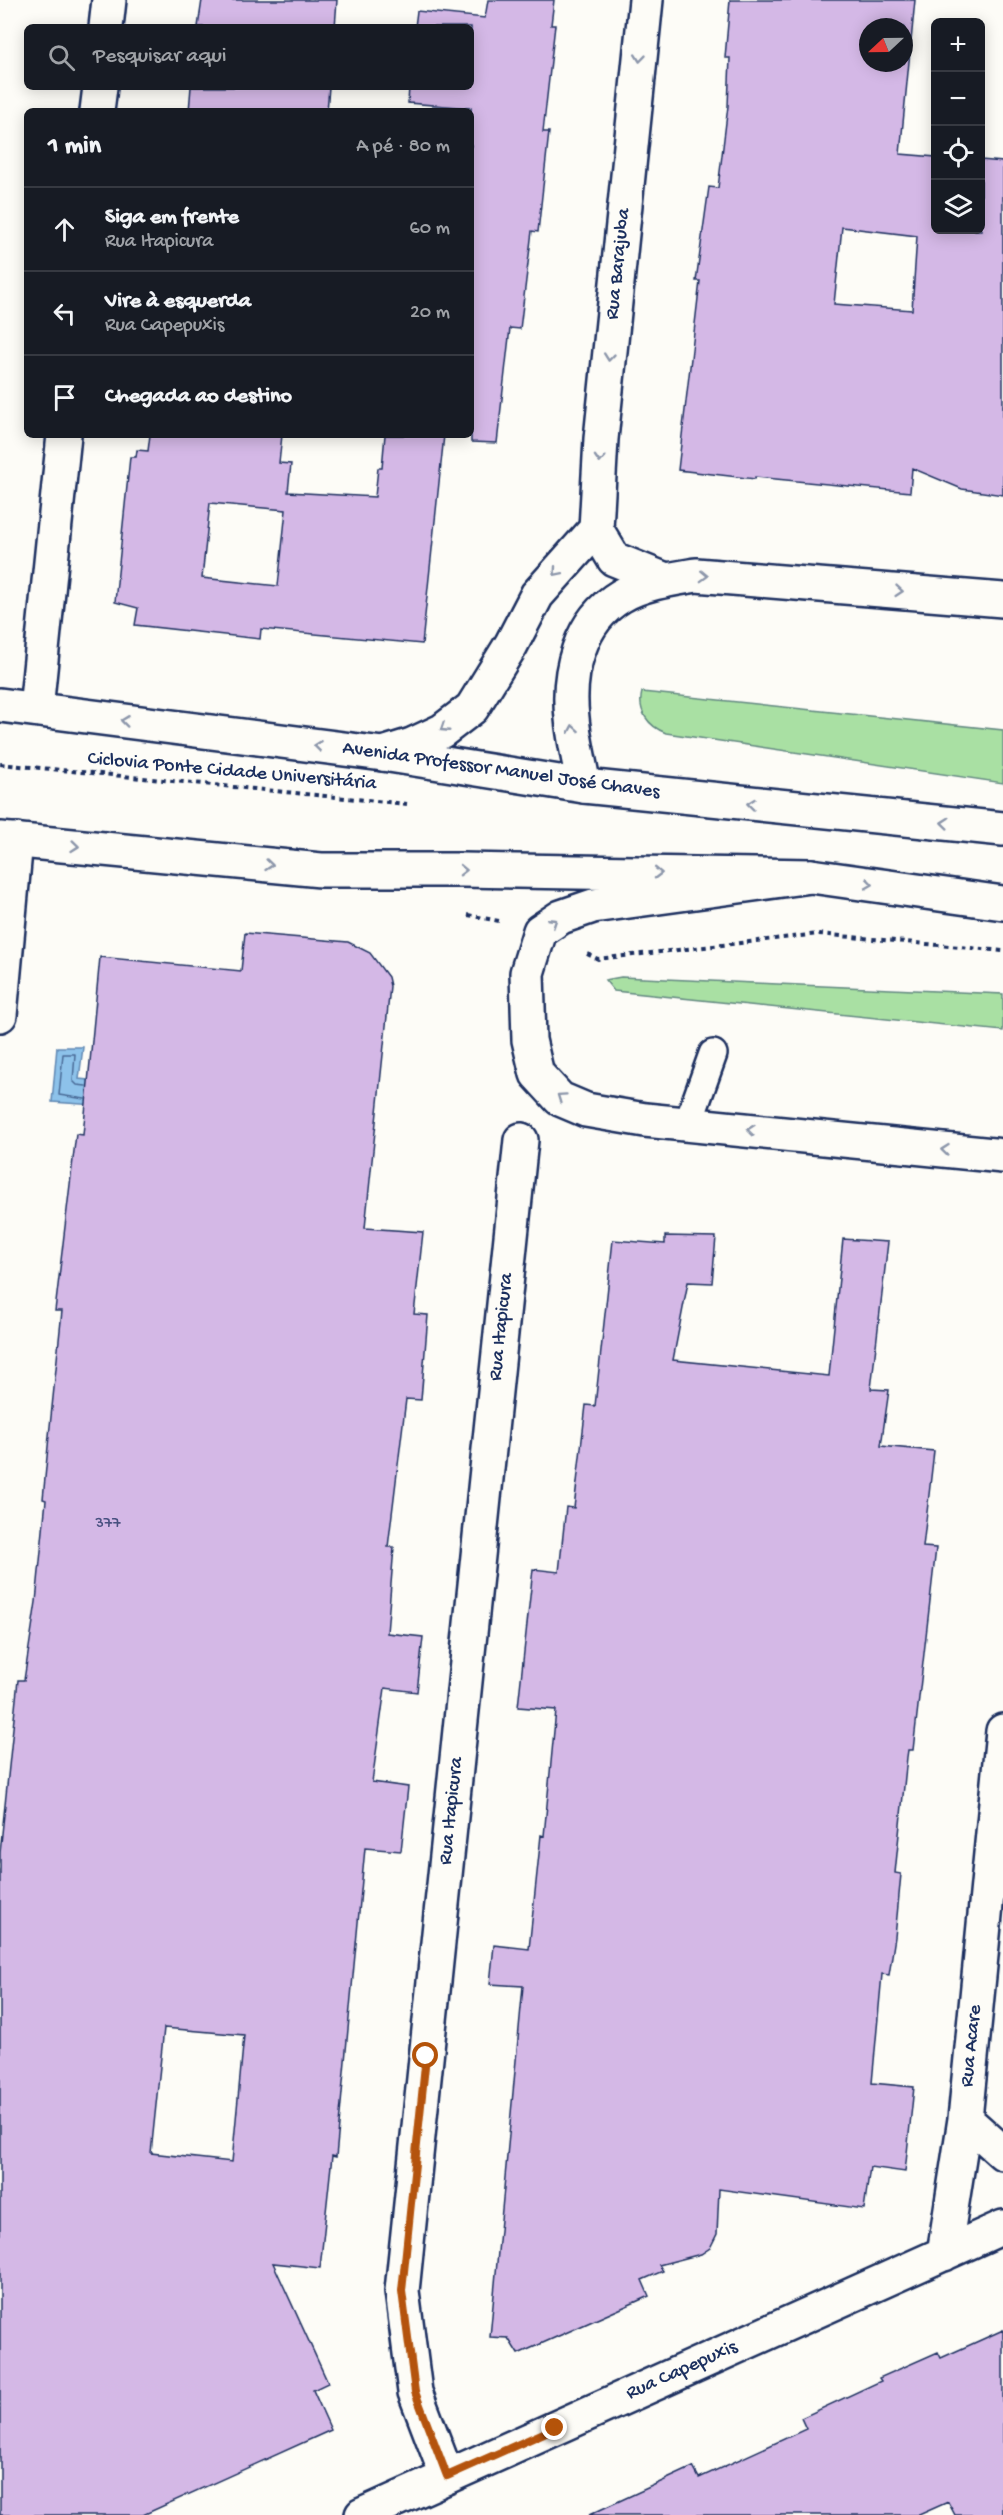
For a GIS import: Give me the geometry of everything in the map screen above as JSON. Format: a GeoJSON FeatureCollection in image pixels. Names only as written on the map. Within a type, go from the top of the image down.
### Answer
{"type":"FeatureCollection","features":[{"type":"Feature","properties":{"kind":"main road"},"geometry":{"type":"LineString","coordinates":[[106,24],[109,0]]}},
{"type":"Feature","properties":{"kind":"main road","name":"Rua Barajuba"},"geometry":{"type":"LineString","coordinates":[[596,529],[602,430],[646,0]]}},
{"type":"Feature","properties":{"kind":"main road"},"geometry":{"type":"LineString","coordinates":[[97,108],[100,90]]}},
{"type":"Feature","properties":{"kind":"main road"},"geometry":{"type":"LineString","coordinates":[[36,709],[64,438]]}},
{"type":"Feature","properties":{"kind":"main road"},"geometry":{"type":"LineString","coordinates":[[383,754],[412,745],[442,731],[472,708],[511,645],[537,595],[596,529],[614,559],[666,579]]}},
{"type":"Feature","properties":{"kind":"main road"},"geometry":{"type":"LineString","coordinates":[[584,786],[572,717],[571,674],[579,646],[598,615],[621,596],[666,579],[696,575],[1003,600]]}},
{"type":"Feature","properties":{"kind":"main road","name":"Avenida Professor Manuel José Chaves"},"geometry":{"type":"LineString","coordinates":[[0,705],[383,754],[584,786],[1003,829]]}},
{"type":"Feature","properties":{"kind":"main road"},"geometry":{"type":"LineString","coordinates":[[0,1015],[8,840],[321,870],[811,876],[1003,903]]}},
{"type":"Feature","properties":{"kind":"main road"},"geometry":{"type":"LineString","coordinates":[[811,876],[592,906],[561,917],[540,931],[527,973],[529,1040],[537,1074],[560,1099],[586,1110],[645,1120],[1003,1156]]}},
{"type":"Feature","properties":{"kind":"main road","name":"Rua Itapicura"},"geometry":{"type":"LineString","coordinates":[[447,2476],[415,2392],[402,2291],[521,1140]]}},
{"type":"Feature","properties":{"kind":"main road","name":"Rua Acare"},"geometry":{"type":"LineString","coordinates":[[944,2254],[965,2119],[1003,1731]]}},
{"type":"Feature","properties":{"kind":"main road"},"geometry":{"type":"LineString","coordinates":[[965,2119],[1003,2153]]}},
{"type":"Feature","properties":{"kind":"main road","name":"Rua Capepuxis"},"geometry":{"type":"LineString","coordinates":[[362,2515],[1003,2227]]}},
{"type":"Feature","properties":{"kind":"lane"},"geometry":{"type":"LineString","coordinates":[[688,1124],[713,1054]]}},
{"type":"Feature","properties":{"kind":"path","name":"Ciclovia Ponte Cidade Universitária"},"geometry":{"type":"LineString","coordinates":[[0,764],[414,804]]}},
{"type":"Feature","properties":{"kind":"path"},"geometry":{"type":"LineString","coordinates":[[598,959],[819,934],[1003,951]]}},
{"type":"Feature","properties":{"kind":"green space"},"geometry":{"type":"Polygon","coordinates":[[[642,692],[1003,730],[1003,783],[666,733],[645,717],[641,705],[642,692]]]}},
{"type":"Feature","properties":{"kind":"green space"},"geometry":{"type":"Polygon","coordinates":[[[621,977],[1003,994],[1003,1031],[614,991],[605,980],[621,977]]]}},
{"type":"Feature","properties":{"kind":"water"},"geometry":{"type":"Polygon","coordinates":[[[57,1047],[83,1047],[79,1079],[98,1081],[96,1105],[52,1102],[57,1047]]]}},
{"type":"Feature","properties":{"kind":"building"},"geometry":{"type":"Polygon","coordinates":[[[202,0],[337,0],[335,24],[198,24],[202,0]]]}},
{"type":"Feature","properties":{"kind":"building"},"geometry":{"type":"Polygon","coordinates":[[[488,0],[554,0],[551,25],[555,25],[543,132],[549,132],[538,232],[532,231],[520,329],[510,328],[497,443],[471,442],[471,438],[474,438],[474,108],[408,103],[409,90],[474,90],[474,24],[415,24],[417,11],[485,18],[488,0]]]}},
{"type":"Feature","properties":{"kind":"building"},"geometry":{"type":"Polygon","coordinates":[[[730,0],[915,0],[913,21],[913,18],[859,18],[859,72],[908,72],[900,154],[931,157],[931,234],[985,234],[985,160],[1003,162],[1003,495],[962,489],[912,468],[910,492],[678,470],[700,281],[696,281],[709,187],[718,188],[728,106],[730,58],[725,58],[730,0]],[[842,227],[834,304],[912,310],[917,236],[842,227]]]}},
{"type":"Feature","properties":{"kind":"building"},"geometry":{"type":"Polygon","coordinates":[[[191,90],[329,90],[327,108],[189,108],[191,90]]]}},
{"type":"Feature","properties":{"kind":"building"},"geometry":{"type":"Polygon","coordinates":[[[150,438],[282,438],[279,463],[291,464],[288,492],[375,497],[378,468],[382,468],[385,438],[444,438],[422,644],[261,629],[260,639],[135,625],[138,608],[115,602],[130,457],[136,457],[137,450],[148,451],[150,438]],[[210,503],[202,578],[278,586],[286,510],[210,503]]]}},
{"type":"Feature","properties":{"kind":"building"},"geometry":{"type":"Polygon","coordinates":[[[245,933],[348,942],[370,953],[388,977],[390,986],[365,1228],[423,1232],[414,1314],[428,1315],[421,1400],[406,1399],[388,1547],[394,1547],[387,1633],[423,1637],[417,1692],[385,1688],[372,1782],[408,1787],[401,1851],[365,1848],[336,2157],[332,2156],[320,2268],[273,2263],[328,2383],[313,2390],[331,2430],[143,2515],[0,2515],[0,1853],[18,1680],[24,1680],[36,1602],[46,1500],[43,1499],[62,1311],[55,1311],[76,1134],[83,1135],[100,957],[241,971],[245,933]],[[164,2028],[151,2153],[232,2162],[244,2035],[164,2028]]]}},
{"type":"Feature","properties":{"kind":"building"},"geometry":{"type":"Polygon","coordinates":[[[665,1236],[716,1237],[712,1283],[688,1282],[673,1360],[829,1376],[843,1239],[888,1242],[871,1389],[889,1390],[881,1446],[934,1451],[923,1547],[936,1548],[913,1750],[908,1750],[907,1757],[895,1873],[901,1874],[895,1937],[889,1975],[882,1974],[872,2083],[914,2087],[905,2172],[870,2167],[864,2209],[719,2189],[717,2234],[710,2248],[701,2254],[659,2265],[663,2271],[642,2280],[649,2296],[518,2354],[508,2338],[490,2337],[523,1986],[490,1984],[494,1945],[529,1949],[541,1835],[544,1836],[556,1710],[518,1707],[533,1569],[559,1572],[566,1507],[574,1508],[586,1405],[595,1406],[613,1240],[665,1244],[665,1236]]]}},
{"type":"Feature","properties":{"kind":"building"},"geometry":{"type":"Polygon","coordinates":[[[1003,2330],[1003,2515],[955,2515],[948,2502],[919,2515],[589,2515],[693,2467],[699,2478],[806,2429],[801,2418],[881,2381],[879,2378],[938,2352],[941,2358],[1003,2330]]]}},
{"type":"Feature","properties":{"kind":"route"},"geometry":{"type":"LineString","coordinates":[[426,2056],[402,2291],[415,2392],[447,2476],[555,2428]]}}]}
